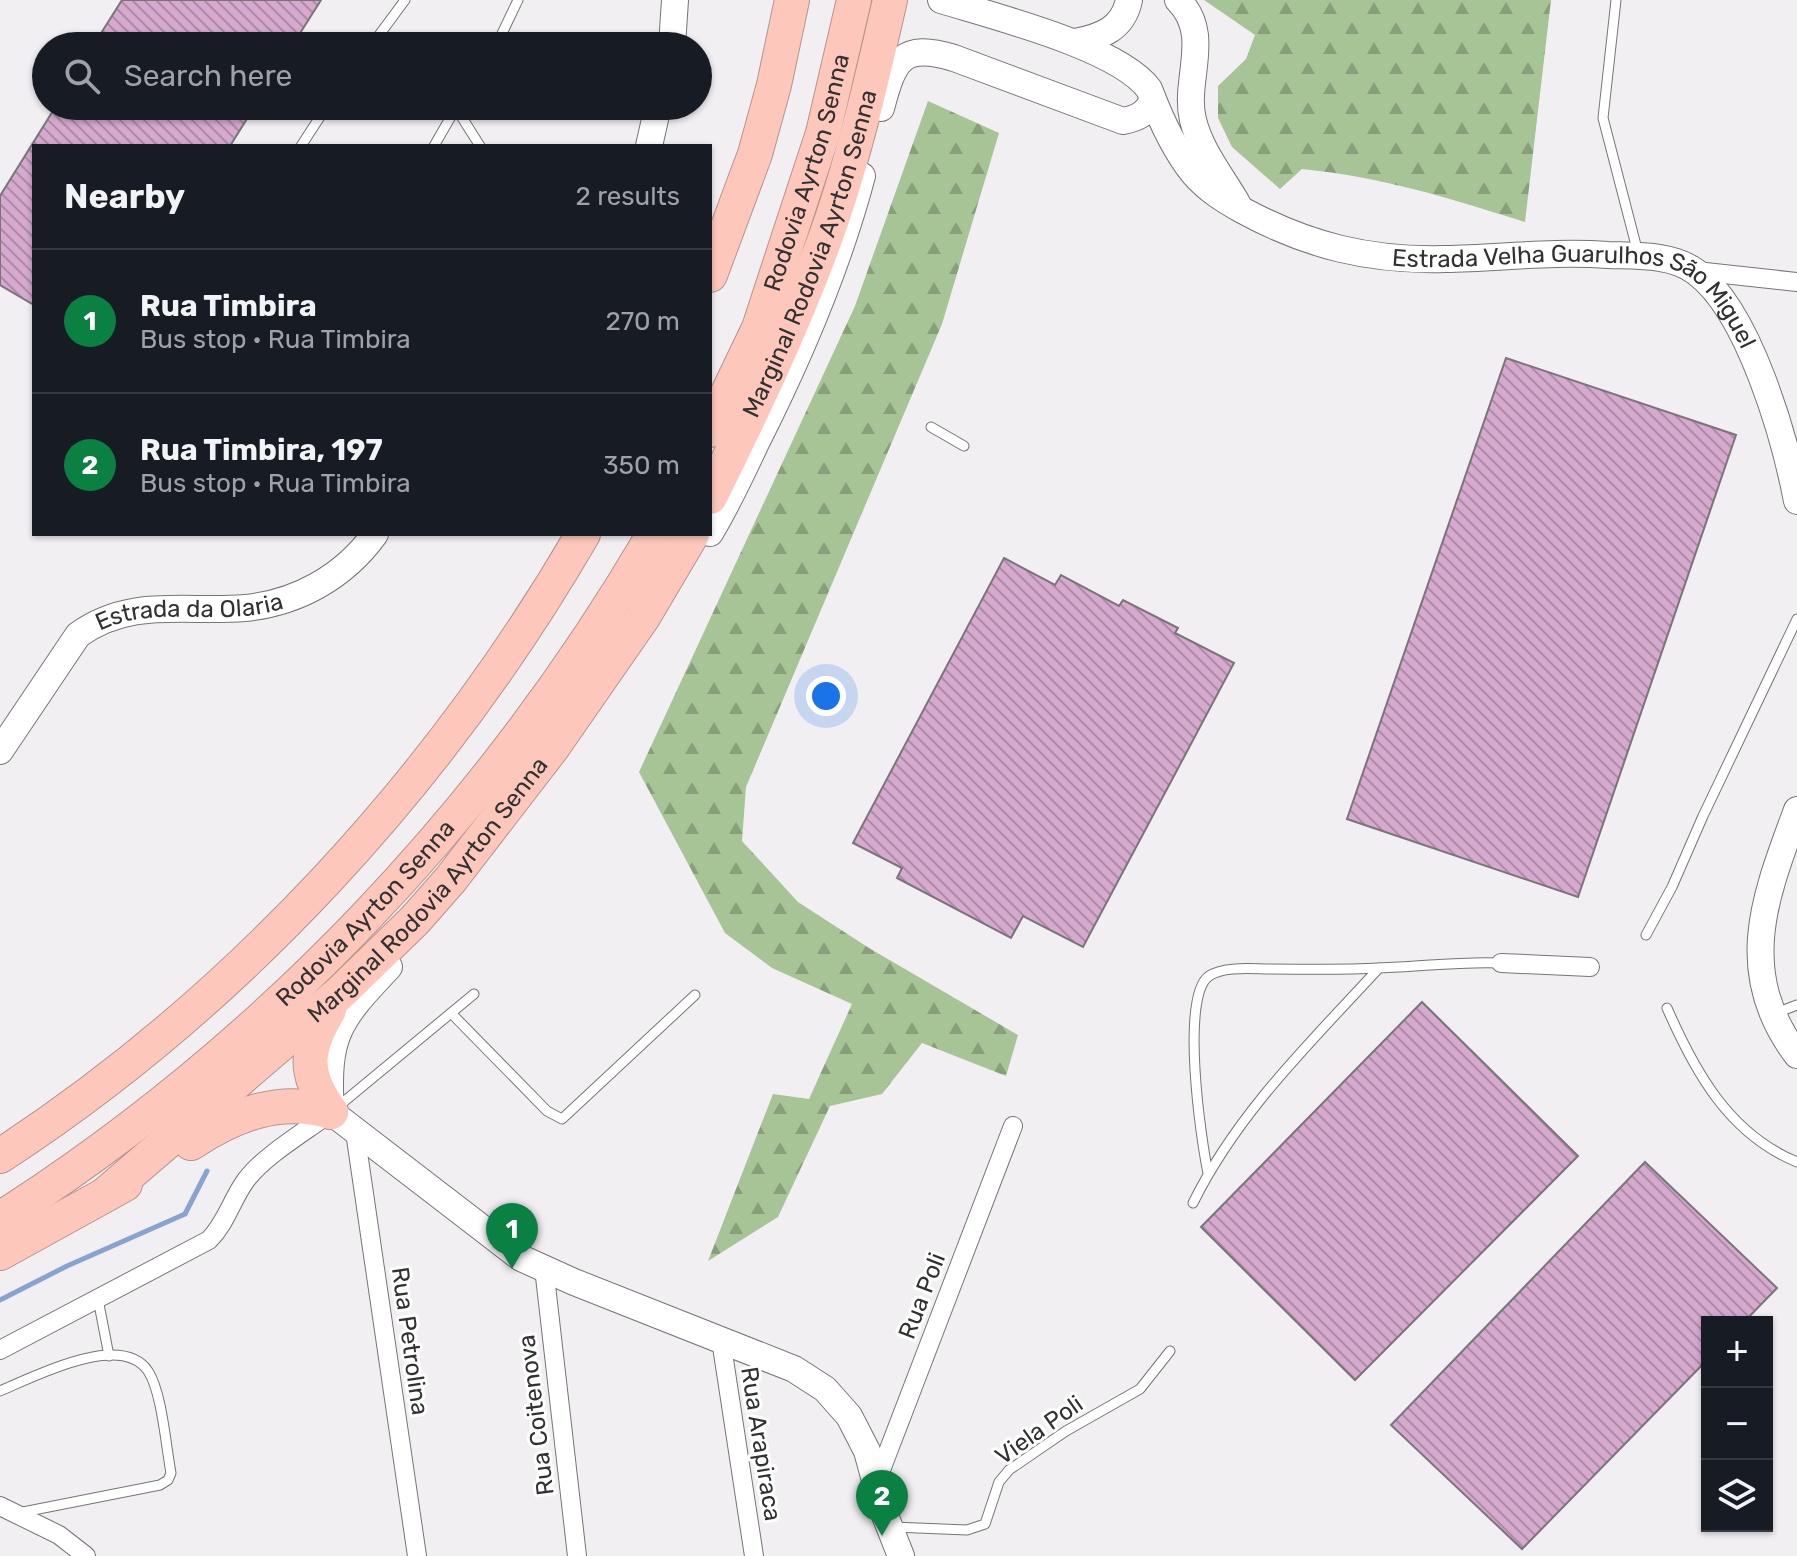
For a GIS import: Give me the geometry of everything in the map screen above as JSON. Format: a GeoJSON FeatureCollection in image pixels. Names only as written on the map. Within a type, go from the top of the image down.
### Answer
{"type":"FeatureCollection","features":[{"type":"Feature","properties":{"kind":"highway"},"geometry":{"type":"LineString","coordinates":[[712,270],[755,154],[792,0]]}},
{"type":"Feature","properties":{"kind":"highway","name":"Rodovia Ayrton Senna"},"geometry":{"type":"LineString","coordinates":[[712,426],[759,328],[823,133],[854,0]]}},
{"type":"Feature","properties":{"kind":"highway","name":"Marginal Rodovia Ayrton Senna"},"geometry":{"type":"LineString","coordinates":[[712,493],[760,392],[823,246],[851,154],[890,0]]}},
{"type":"Feature","properties":{"kind":"highway"},"geometry":{"type":"LineString","coordinates":[[0,1156],[126,1064],[209,994],[368,833],[461,720],[544,600],[582,536]]}},
{"type":"Feature","properties":{"kind":"highway","name":"Rodovia Ayrton Senna"},"geometry":{"type":"LineString","coordinates":[[0,1219],[67,1176],[177,1094],[292,993],[466,805],[522,731],[625,583],[653,536]]}},
{"type":"Feature","properties":{"kind":"highway","name":"Marginal Rodovia Ayrton Senna"},"geometry":{"type":"LineString","coordinates":[[106,1194],[340,993],[406,929],[451,879],[552,748],[643,617],[691,536]]}},
{"type":"Feature","properties":{"kind":"highway"},"geometry":{"type":"LineString","coordinates":[[340,993],[316,1031],[311,1046],[311,1072],[317,1092],[343,1122]]}},
{"type":"Feature","properties":{"kind":"highway"},"geometry":{"type":"LineString","coordinates":[[0,1253],[137,1177],[241,1114],[284,1107],[309,1107],[343,1122]]}},
{"type":"Feature","properties":{"kind":"street"},"geometry":{"type":"LineString","coordinates":[[673,32],[675,0]]}},
{"type":"Feature","properties":{"kind":"street"},"geometry":{"type":"LineString","coordinates":[[677,32],[689,0]]}},
{"type":"Feature","properties":{"kind":"street","name":"Estrada Velha Guarulhos São Miguel"},"geometry":{"type":"LineString","coordinates":[[941,0],[1075,42],[1143,80],[1177,149],[1193,173],[1223,200],[1291,235],[1345,251],[1392,257],[1443,259],[1590,254],[1672,260],[1696,271],[1718,294],[1738,326],[1761,375],[1787,452],[1797,501]]}},
{"type":"Feature","properties":{"kind":"street"},"geometry":{"type":"LineString","coordinates":[[1075,42],[1106,34],[1127,13],[1129,0]]}},
{"type":"Feature","properties":{"kind":"street"},"geometry":{"type":"LineString","coordinates":[[1178,0],[1193,25],[1197,45],[1192,119],[1200,141],[1241,209]]}},
{"type":"Feature","properties":{"kind":"street","name":"Marginal Rodovia Ayrton Senna"},"geometry":{"type":"LineString","coordinates":[[712,530],[816,316],[849,224],[888,80],[900,60],[918,52],[935,52],[1123,121],[1141,116],[1148,111],[1153,100]]}},
{"type":"Feature","properties":{"kind":"street"},"geometry":{"type":"LineString","coordinates":[[649,144],[655,120]]}},
{"type":"Feature","properties":{"kind":"street"},"geometry":{"type":"LineString","coordinates":[[1696,271],[1797,282]]}},
{"type":"Feature","properties":{"kind":"street","name":"Estrada da Olaria"},"geometry":{"type":"LineString","coordinates":[[0,751],[78,635],[96,622],[133,610],[244,608],[275,603],[305,593],[340,571],[374,536]]}},
{"type":"Feature","properties":{"kind":"street","name":"Marginal Rodovia Ayrton Senna"},"geometry":{"type":"LineString","coordinates":[[343,1122],[329,1080],[334,1042],[351,1007],[452,899],[508,831],[658,622],[709,536]]}},
{"type":"Feature","properties":{"kind":"street"},"geometry":{"type":"LineString","coordinates":[[1797,810],[1778,861],[1763,915],[1759,946],[1763,980],[1785,1010],[1797,1055]]}},
{"type":"Feature","properties":{"kind":"street"},"geometry":{"type":"LineString","coordinates":[[1501,963],[1590,967]]}},
{"type":"Feature","properties":{"kind":"street"},"geometry":{"type":"LineString","coordinates":[[0,1350],[209,1240],[256,1169],[343,1122],[521,1258],[794,1369],[825,1389],[849,1416],[867,1451],[889,1527],[901,1556]]}},
{"type":"Feature","properties":{"kind":"street","name":"Rua Petrolina"},"geometry":{"type":"LineString","coordinates":[[343,1122],[417,1556]]}},
{"type":"Feature","properties":{"kind":"street","name":"Rua Poli"},"geometry":{"type":"LineString","coordinates":[[876,1483],[1013,1126]]}},
{"type":"Feature","properties":{"kind":"street","name":"Rua Coitenova"},"geometry":{"type":"LineString","coordinates":[[544,1268],[577,1556]]}},
{"type":"Feature","properties":{"kind":"street","name":"Rua Arapiraca"},"geometry":{"type":"LineString","coordinates":[[721,1340],[754,1556]]}},
{"type":"Feature","properties":{"kind":"street"},"geometry":{"type":"LineString","coordinates":[[7,1510],[59,1535],[86,1556]]}},
{"type":"Feature","properties":{"kind":"lane"},"geometry":{"type":"LineString","coordinates":[[381,32],[405,0]]}},
{"type":"Feature","properties":{"kind":"lane"},"geometry":{"type":"LineString","coordinates":[[503,32],[518,0]]}},
{"type":"Feature","properties":{"kind":"lane"},"geometry":{"type":"LineString","coordinates":[[1616,0],[1603,118],[1639,257]]}},
{"type":"Feature","properties":{"kind":"lane"},"geometry":{"type":"LineString","coordinates":[[302,144],[318,120]]}},
{"type":"Feature","properties":{"kind":"lane"},"geometry":{"type":"LineString","coordinates":[[435,144],[449,120]]}},
{"type":"Feature","properties":{"kind":"lane"},"geometry":{"type":"LineString","coordinates":[[465,120],[479,144]]}},
{"type":"Feature","properties":{"kind":"lane"},"geometry":{"type":"LineString","coordinates":[[931,427],[964,446]]}},
{"type":"Feature","properties":{"kind":"lane"},"geometry":{"type":"LineString","coordinates":[[1646,935],[1672,887],[1797,619]]}},
{"type":"Feature","properties":{"kind":"lane"},"geometry":{"type":"LineString","coordinates":[[1208,1173],[1199,1128],[1194,1028],[1197,1000],[1209,976],[1224,971],[1251,969],[1501,963]]}},
{"type":"Feature","properties":{"kind":"lane"},"geometry":{"type":"LineString","coordinates":[[1193,1203],[1208,1173],[1255,1104],[1379,968]]}},
{"type":"Feature","properties":{"kind":"lane"},"geometry":{"type":"LineString","coordinates":[[343,1122],[451,1013],[474,994]]}},
{"type":"Feature","properties":{"kind":"lane"},"geometry":{"type":"LineString","coordinates":[[451,1013],[547,1111],[562,1119],[695,995]]}},
{"type":"Feature","properties":{"kind":"lane"},"geometry":{"type":"LineString","coordinates":[[1667,1008],[1686,1051],[1719,1104],[1758,1142],[1797,1162]]}},
{"type":"Feature","properties":{"kind":"lane"},"geometry":{"type":"LineString","coordinates":[[98,1299],[109,1356]]}},
{"type":"Feature","properties":{"kind":"lane","name":"Viela Poli"},"geometry":{"type":"LineString","coordinates":[[889,1527],[967,1530],[985,1524],[999,1482],[1009,1470],[1066,1431],[1140,1389],[1170,1351]]}},
{"type":"Feature","properties":{"kind":"lane"},"geometry":{"type":"LineString","coordinates":[[0,1391],[74,1360],[109,1356],[134,1358],[148,1370],[156,1388],[171,1473],[168,1480],[160,1485],[7,1510]]}},
{"type":"Feature","properties":{"kind":"green space"},"geometry":{"type":"Polygon","coordinates":[[[1204,0],[1551,0],[1525,222],[1415,190],[1360,177],[1302,169],[1280,189],[1232,147],[1218,118],[1218,86],[1246,59],[1255,35],[1204,0]]]}},
{"type":"Feature","properties":{"kind":"green space"},"geometry":{"type":"Polygon","coordinates":[[[928,101],[999,133],[942,324],[746,787],[742,841],[798,902],[869,948],[1018,1035],[1006,1076],[922,1043],[882,1094],[830,1106],[778,1217],[708,1261],[773,1094],[809,1099],[852,1004],[772,968],[725,933],[639,772],[855,306],[928,101]]]}},
{"type":"Feature","properties":{"kind":"building"},"geometry":{"type":"Polygon","coordinates":[[[122,0],[321,0],[301,32],[102,32],[122,0]]]}},
{"type":"Feature","properties":{"kind":"building"},"geometry":{"type":"Polygon","coordinates":[[[47,120],[246,120],[231,144],[32,144],[47,120]]]}},
{"type":"Feature","properties":{"kind":"building"},"geometry":{"type":"Polygon","coordinates":[[[32,145],[32,304],[0,285],[0,196],[32,145]]]}},
{"type":"Feature","properties":{"kind":"building"},"geometry":{"type":"Polygon","coordinates":[[[1506,358],[1736,435],[1578,897],[1347,819],[1506,358]]]}},
{"type":"Feature","properties":{"kind":"building"},"geometry":{"type":"Polygon","coordinates":[[[1004,558],[1055,585],[1061,575],[1119,606],[1123,600],[1178,628],[1175,633],[1234,663],[1083,947],[1023,916],[1011,938],[897,878],[902,868],[853,843],[1004,558]]]}},
{"type":"Feature","properties":{"kind":"building"},"geometry":{"type":"Polygon","coordinates":[[[1422,1002],[1578,1156],[1355,1380],[1201,1227],[1422,1002]]]}},
{"type":"Feature","properties":{"kind":"building"},"geometry":{"type":"Polygon","coordinates":[[[1645,1162],[1777,1288],[1750,1316],[1701,1316],[1701,1366],[1522,1549],[1391,1425],[1645,1162]]]}},
{"type":"Feature","properties":{"kind":"waterway"},"geometry":{"type":"LineString","coordinates":[[0,1300],[67,1266],[185,1214],[207,1171]]}},
{"type":"Feature","properties":{"kind":"place","name":"Rua Timbira"},"geometry":{"type":"Point","coordinates":[512,1269]}},
{"type":"Feature","properties":{"kind":"place","name":"Rua Timbira, 197"},"geometry":{"type":"Point","coordinates":[882,1536]}}]}
